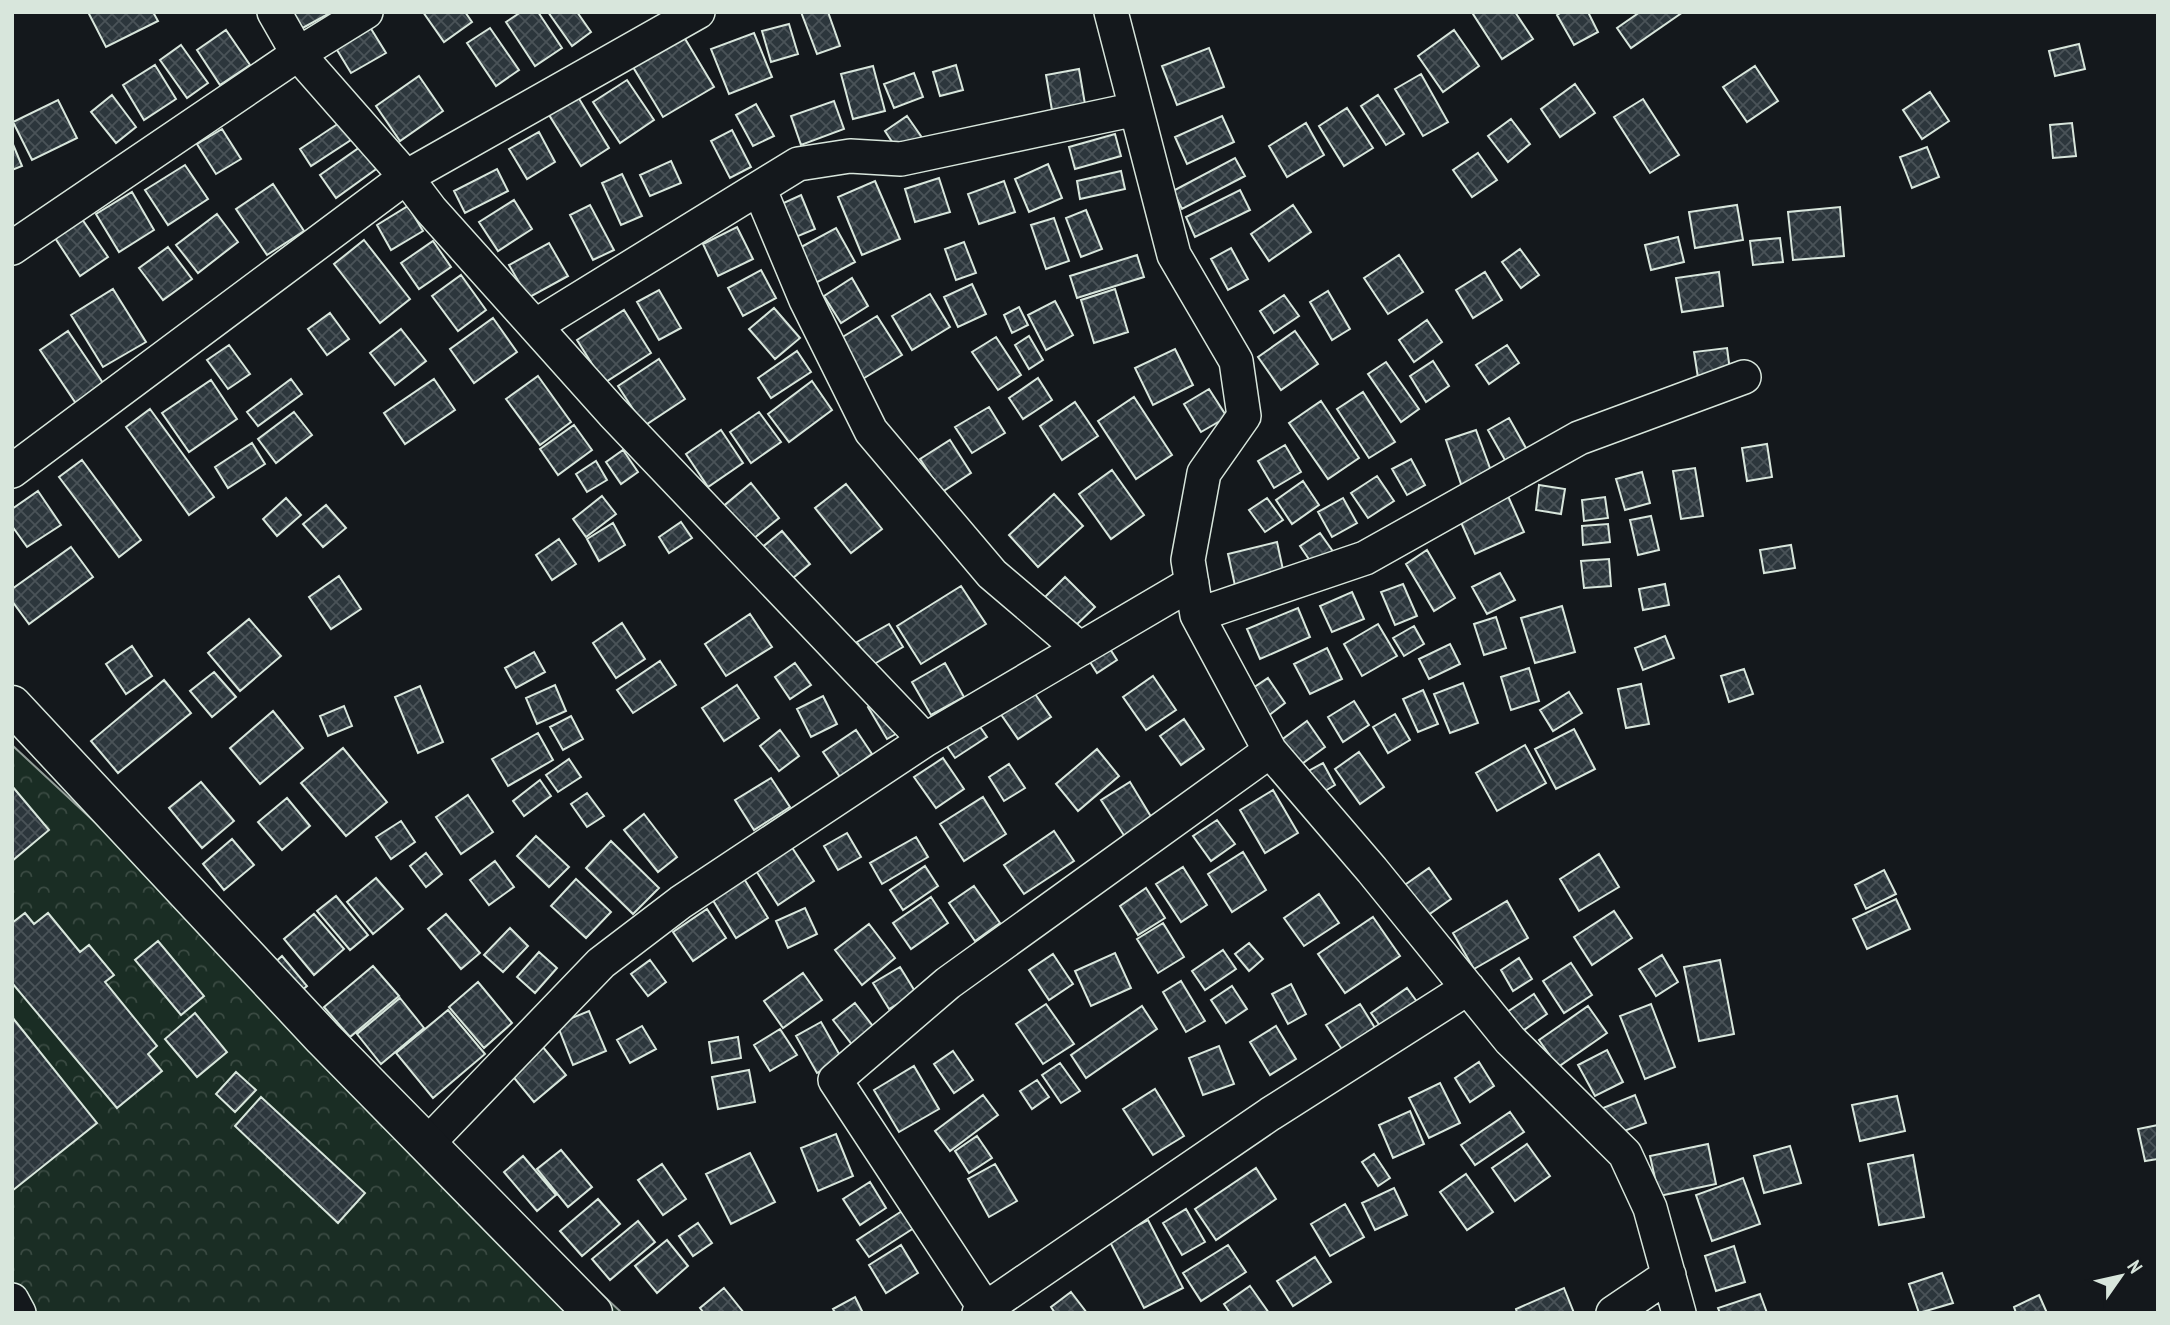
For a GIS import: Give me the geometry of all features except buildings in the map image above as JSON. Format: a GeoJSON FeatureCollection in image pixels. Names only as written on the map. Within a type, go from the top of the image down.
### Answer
{"type":"FeatureCollection","features":[{"type":"Feature","properties":{"kind":"main road"},"geometry":{"type":"LineString","coordinates":[[12,705],[323,1038],[593,1313]]}},
{"type":"Feature","properties":{"kind":"street"},"geometry":{"type":"LineString","coordinates":[[274,12],[298,54],[407,177],[431,211],[613,413],[925,740]]}},
{"type":"Feature","properties":{"kind":"street"},"geometry":{"type":"LineString","coordinates":[[12,248],[298,54],[366,12]]}},
{"type":"Feature","properties":{"kind":"street"},"geometry":{"type":"LineString","coordinates":[[12,471],[407,177],[698,12]]}},
{"type":"Feature","properties":{"kind":"street"},"geometry":{"type":"LineString","coordinates":[[1111,12],[1174,255],[1236,361],[1244,416],[1204,473],[1188,560],[1197,615],[1270,751],[1510,1040],[1625,1154],[1650,1208],[1679,1313]]}},
{"type":"Feature","properties":{"kind":"street"},"geometry":{"type":"LineString","coordinates":[[535,326],[798,163],[850,156],[901,159],[1136,109]]}},
{"type":"Feature","properties":{"kind":"street"},"geometry":{"type":"LineString","coordinates":[[759,188],[806,300],[871,431],[992,574],[1080,649]]}},
{"type":"Feature","properties":{"kind":"street"},"geometry":{"type":"LineString","coordinates":[[1197,615],[1365,558],[1579,438],[1744,377]]}},
{"type":"Feature","properties":{"kind":"street"},"geometry":{"type":"LineString","coordinates":[[427,1144],[601,963],[681,902],[925,740],[1192,583]]}},
{"type":"Feature","properties":{"kind":"street"},"geometry":{"type":"LineString","coordinates":[[1270,751],[948,983],[835,1080],[984,1312],[1270,1114],[1468,988]]}},
{"type":"Feature","properties":{"kind":"street"},"geometry":{"type":"LineString","coordinates":[[1613,1313],[1669,1275]]}},
{"type":"Feature","properties":{"kind":"street"},"geometry":{"type":"LineString","coordinates":[[12,1300],[19,1313]]}},
{"type":"Feature","properties":{"kind":"green space"},"geometry":{"type":"Polygon","coordinates":[[[12,745],[622,1313],[12,1313],[12,745]]]}}]}
